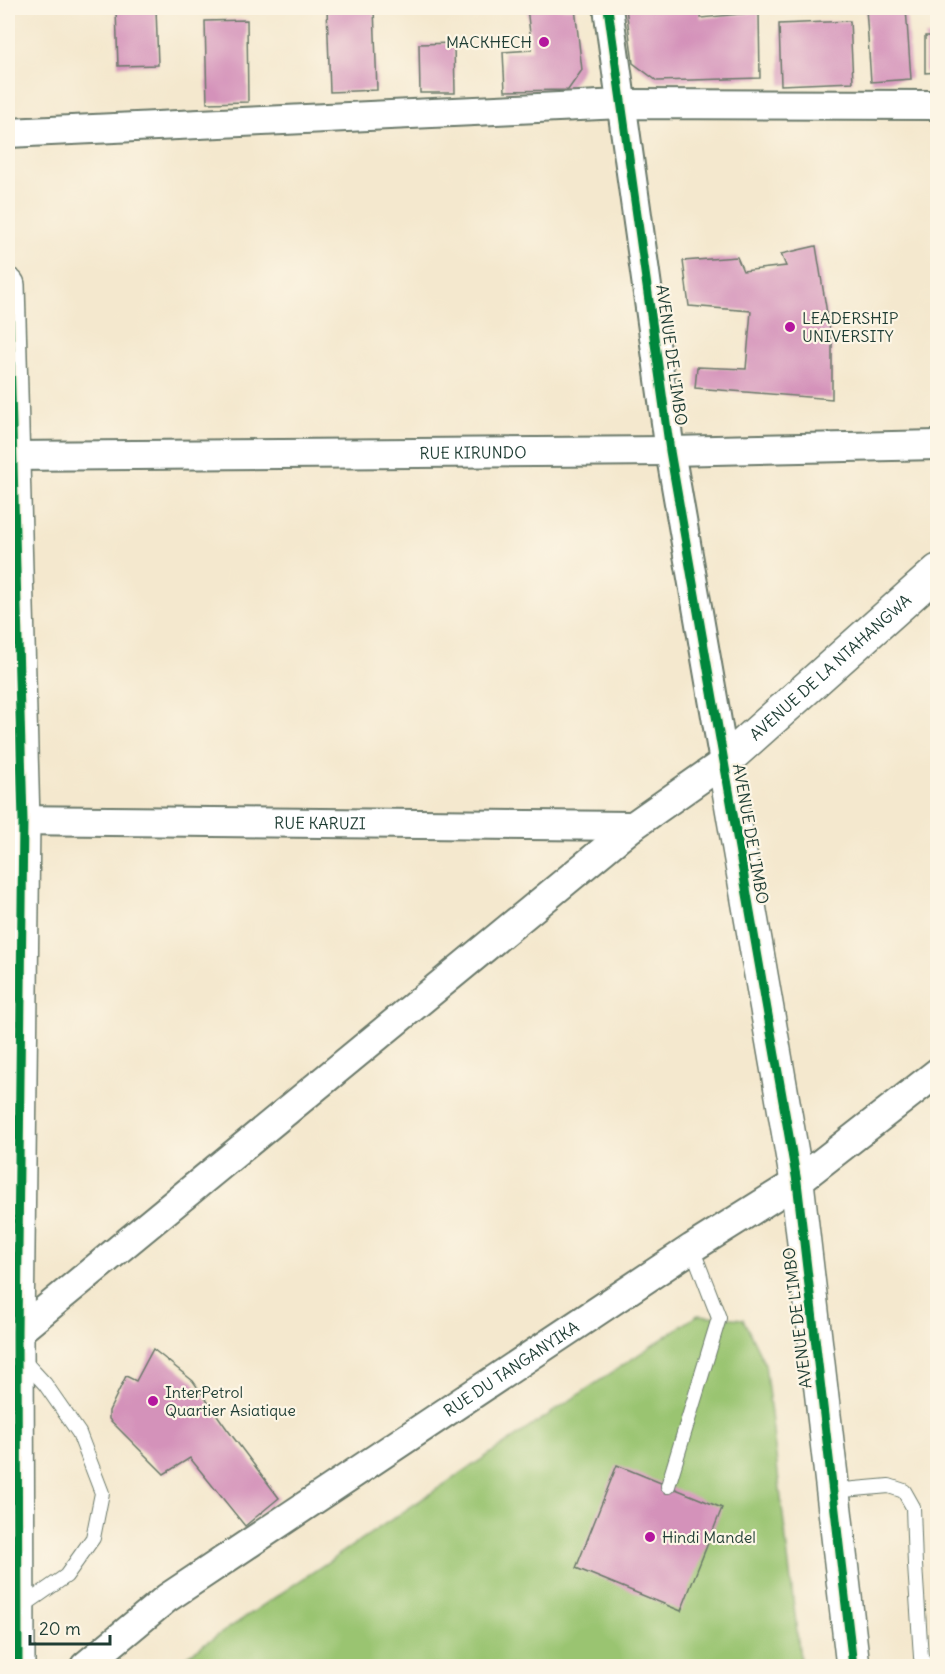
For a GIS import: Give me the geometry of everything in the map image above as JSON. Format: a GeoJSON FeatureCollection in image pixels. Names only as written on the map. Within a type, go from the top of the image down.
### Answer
{"type":"FeatureCollection","features":[{"type":"Feature","properties":{"kind":"street","name":"AVENUE DE L'IMBO"},"geometry":{"type":"LineString","coordinates":[[608,8],[670,451],[796,1182],[853,1666]]}},
{"type":"Feature","properties":{"kind":"street"},"geometry":{"type":"LineString","coordinates":[[8,133],[621,104],[938,105]]}},
{"type":"Feature","properties":{"kind":"street"},"geometry":{"type":"LineString","coordinates":[[8,285],[15,820],[14,1337],[18,1666]]}},
{"type":"Feature","properties":{"kind":"street","name":"RUE KIRUNDO"},"geometry":{"type":"LineString","coordinates":[[10,456],[670,451],[938,445]]}},
{"type":"Feature","properties":{"kind":"street","name":"AVENUE DE LA NTAHANGWA"},"geometry":{"type":"LineString","coordinates":[[724,762],[938,571]]}},
{"type":"Feature","properties":{"kind":"street"},"geometry":{"type":"LineString","coordinates":[[14,1337],[633,826],[724,762]]}},
{"type":"Feature","properties":{"kind":"street","name":"RUE KARUZI"},"geometry":{"type":"LineString","coordinates":[[15,820],[633,826]]}},
{"type":"Feature","properties":{"kind":"street","name":"RUE DU TANGANYIKA"},"geometry":{"type":"LineString","coordinates":[[86,1666],[166,1598],[692,1248],[796,1182],[938,1072]]}},
{"type":"Feature","properties":{"kind":"lane"},"geometry":{"type":"LineString","coordinates":[[668,1486],[719,1317],[692,1248]]}},
{"type":"Feature","properties":{"kind":"lane"},"geometry":{"type":"LineString","coordinates":[[14,1337],[79,1433],[102,1494],[93,1538],[66,1576],[18,1610]]}},
{"type":"Feature","properties":{"kind":"lane"},"geometry":{"type":"LineString","coordinates":[[832,1491],[889,1486],[904,1491],[913,1507],[921,1657],[926,1666]]}},
{"type":"Feature","properties":{"kind":"green space"},"geometry":{"type":"Polygon","coordinates":[[[698,1315],[743,1319],[765,1364],[801,1666],[172,1666],[698,1315]]]}},
{"type":"Feature","properties":{"kind":"building"},"geometry":{"type":"Polygon","coordinates":[[[156,8],[158,65],[118,66],[116,10],[156,8]]]}},
{"type":"Feature","properties":{"kind":"building"},"geometry":{"type":"Polygon","coordinates":[[[327,8],[374,8],[377,90],[330,92],[327,8]]]}},
{"type":"Feature","properties":{"kind":"building"},"geometry":{"type":"Polygon","coordinates":[[[527,8],[575,8],[582,70],[568,90],[505,91],[503,52],[532,50],[527,8]]]}},
{"type":"Feature","properties":{"kind":"building"},"geometry":{"type":"Polygon","coordinates":[[[626,8],[700,8],[701,18],[759,12],[760,78],[657,81],[633,63],[626,8]]]}},
{"type":"Feature","properties":{"kind":"building"},"geometry":{"type":"Polygon","coordinates":[[[866,8],[906,8],[911,79],[871,82],[866,8]]]}},
{"type":"Feature","properties":{"kind":"building"},"geometry":{"type":"Polygon","coordinates":[[[247,20],[248,102],[207,103],[205,21],[247,20]]]}},
{"type":"Feature","properties":{"kind":"building"},"geometry":{"type":"Polygon","coordinates":[[[850,21],[853,82],[781,85],[779,24],[850,21]]]}},
{"type":"Feature","properties":{"kind":"building"},"geometry":{"type":"Polygon","coordinates":[[[925,36],[938,36],[938,72],[925,73],[925,36]]]}},
{"type":"Feature","properties":{"kind":"building"},"geometry":{"type":"Polygon","coordinates":[[[454,43],[455,93],[420,93],[419,44],[454,43]]]}},
{"type":"Feature","properties":{"kind":"building","name":"LEADERSHIP UNIVERSITY"},"geometry":{"type":"Polygon","coordinates":[[[816,246],[832,344],[832,399],[695,388],[697,367],[746,369],[751,311],[689,306],[683,261],[737,257],[743,271],[786,266],[781,254],[816,246]]]}},
{"type":"Feature","properties":{"kind":"building"},"geometry":{"type":"Polygon","coordinates":[[[153,1349],[193,1381],[279,1498],[245,1526],[190,1458],[164,1474],[109,1419],[109,1411],[126,1376],[136,1381],[153,1349]]]}},
{"type":"Feature","properties":{"kind":"building"},"geometry":{"type":"Polygon","coordinates":[[[617,1465],[722,1508],[681,1611],[576,1568],[617,1465]]]}},
{"type":"Feature","properties":{"kind":"cycle path"},"geometry":{"type":"LineString","coordinates":[[608,8],[670,451],[797,1182],[853,1666]]}},
{"type":"Feature","properties":{"kind":"cycle path"},"geometry":{"type":"LineString","coordinates":[[8,285],[23,820],[17,1333],[18,1666]]}},
{"type":"Feature","properties":{"kind":"place","name":"MACKHECH"},"geometry":{"type":"Point","coordinates":[544,42]}},
{"type":"Feature","properties":{"kind":"place","name":"LEADERSHIP UNIVERSITY"},"geometry":{"type":"Point","coordinates":[790,327]}},
{"type":"Feature","properties":{"kind":"place","name":"InterPetrol Quartier Asiatique"},"geometry":{"type":"Point","coordinates":[153,1401]}},
{"type":"Feature","properties":{"kind":"place","name":"Hindi Mandel"},"geometry":{"type":"Point","coordinates":[650,1537]}}]}
